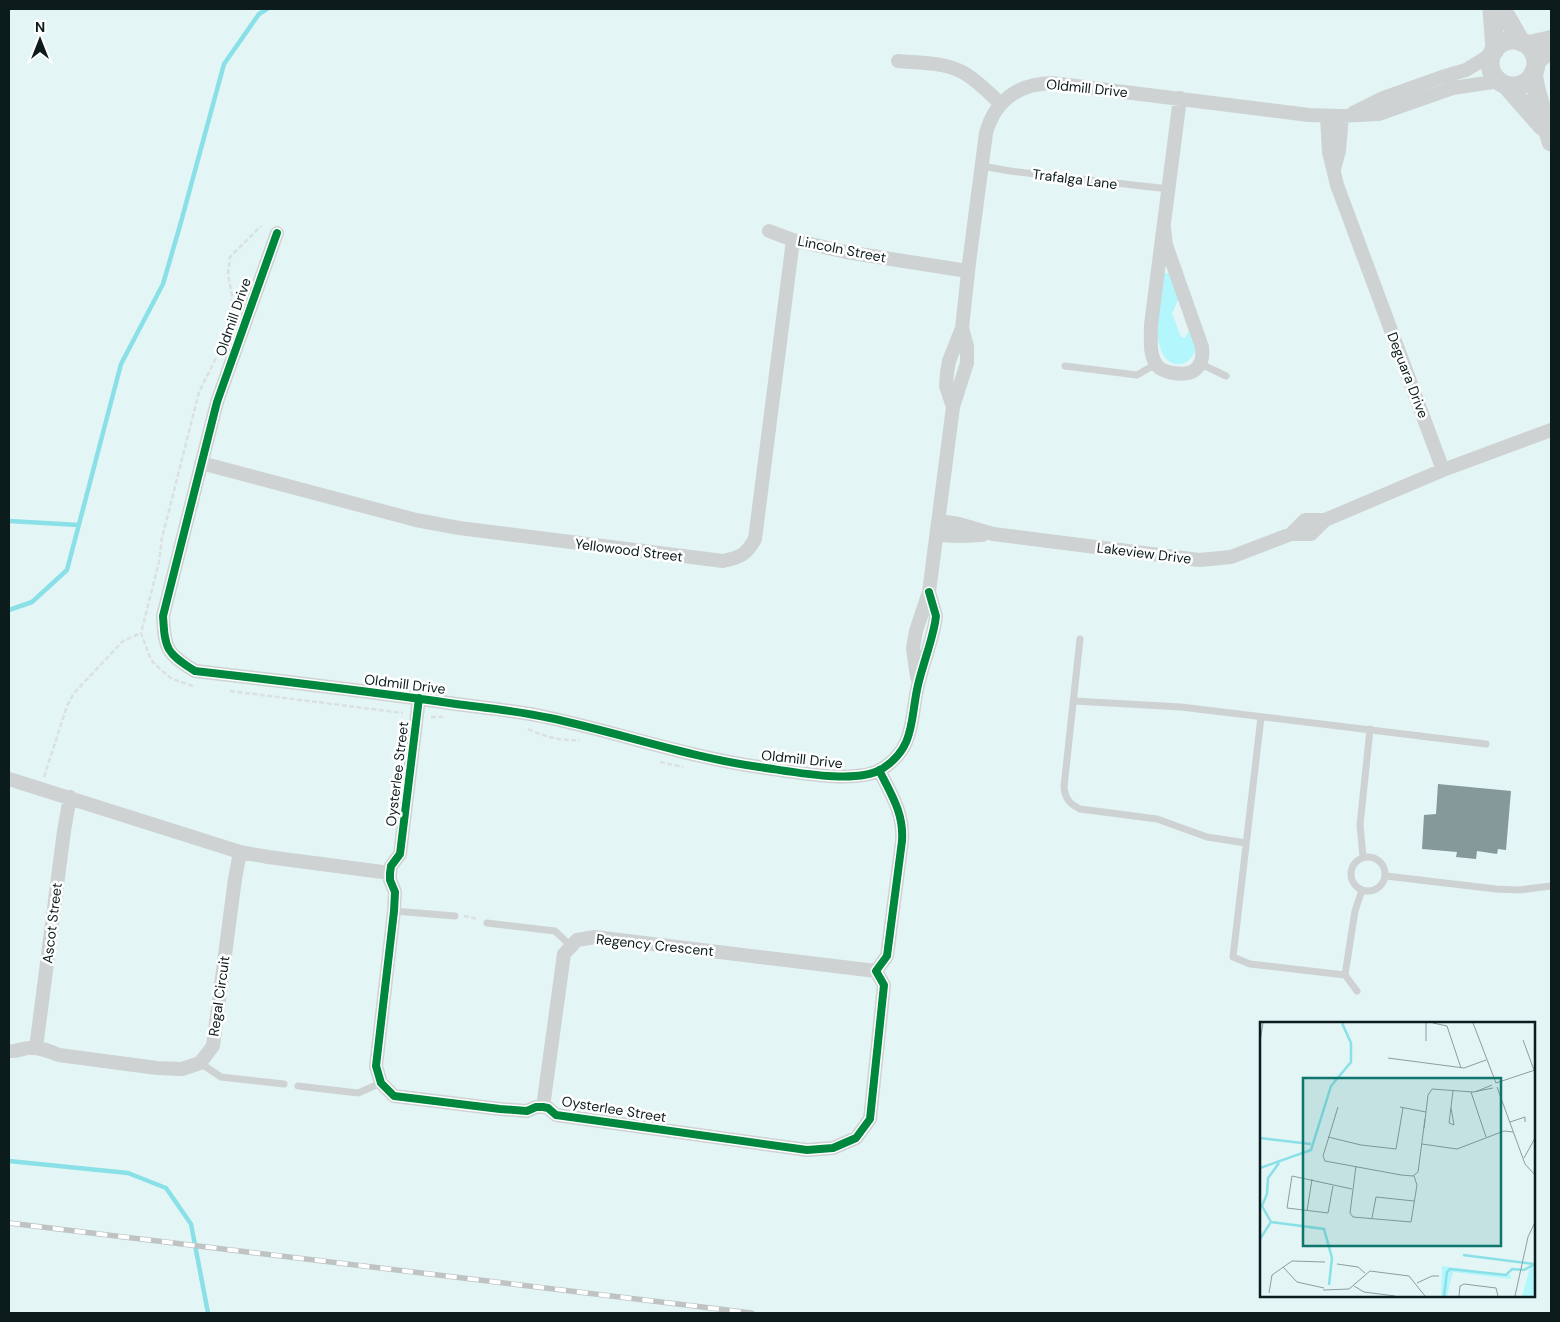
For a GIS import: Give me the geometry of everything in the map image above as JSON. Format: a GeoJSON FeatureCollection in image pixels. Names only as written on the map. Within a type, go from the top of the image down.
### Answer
{"type":"FeatureCollection","features":[{"type":"Feature","properties":{"kind":"main road"},"geometry":{"type":"LineString","coordinates":[[1492,9],[1493,52],[1491,68],[1494,76],[1526,105],[1550,138]]}},
{"type":"Feature","properties":{"kind":"main road"},"geometry":{"type":"LineString","coordinates":[[1502,9],[1523,43],[1533,53],[1534,69],[1550,138]]}},
{"type":"Feature","properties":{"kind":"main road"},"geometry":{"type":"LineString","coordinates":[[1493,52],[1502,43],[1509,40],[1523,43]]}},
{"type":"Feature","properties":{"kind":"main road"},"geometry":{"type":"LineString","coordinates":[[1503,83],[1521,84],[1528,80],[1534,69]]}},
{"type":"Feature","properties":{"kind":"street"},"geometry":{"type":"LineString","coordinates":[[1523,43],[1551,38]]}},
{"type":"Feature","properties":{"kind":"street"},"geometry":{"type":"LineString","coordinates":[[1534,69],[1551,51]]}},
{"type":"Feature","properties":{"kind":"street","name":"Oldmill Drive"},"geometry":{"type":"LineString","coordinates":[[1345,116],[1383,98],[1470,68],[1493,52]]}},
{"type":"Feature","properties":{"kind":"street"},"geometry":{"type":"LineString","coordinates":[[898,61],[957,70],[975,81],[1001,104]]}},
{"type":"Feature","properties":{"kind":"street","name":"Oldmill Drive"},"geometry":{"type":"LineString","coordinates":[[277,233],[217,402],[163,616],[164,641],[175,658],[195,671],[419,698],[548,717],[737,764],[844,777],[865,775],[879,770],[898,755],[909,739],[918,688],[936,623],[936,616],[929,592],[952,407],[967,363],[967,346],[962,328],[968,267],[988,128],[1001,104],[1021,89],[1040,83],[1052,83],[1327,116],[1345,116],[1383,113],[1453,88],[1503,83]]}},
{"type":"Feature","properties":{"kind":"street"},"geometry":{"type":"LineString","coordinates":[[1164,228],[1166,245],[1202,347],[1203,356],[1201,364],[1194,371],[1183,374],[1163,370],[1156,364],[1152,355],[1151,325],[1180,98]]}},
{"type":"Feature","properties":{"kind":"street","name":"Deguara Drive"},"geometry":{"type":"LineString","coordinates":[[1327,116],[1329,152],[1337,186],[1443,470]]}},
{"type":"Feature","properties":{"kind":"street","name":"Deguara Drive"},"geometry":{"type":"LineString","coordinates":[[1334,172],[1345,116]]}},
{"type":"Feature","properties":{"kind":"street","name":"Lincoln Street"},"geometry":{"type":"LineString","coordinates":[[769,231],[793,240],[846,252],[917,262],[956,261],[968,267]]}},
{"type":"Feature","properties":{"kind":"street","name":"Yellowood Street"},"geometry":{"type":"LineString","coordinates":[[202,463],[416,520],[459,528],[723,561],[738,557],[748,552],[755,539],[793,240]]}},
{"type":"Feature","properties":{"kind":"street"},"geometry":{"type":"LineString","coordinates":[[1443,470],[1551,430]]}},
{"type":"Feature","properties":{"kind":"street","name":"Lakeview Drive"},"geometry":{"type":"LineString","coordinates":[[938,528],[961,536],[993,534],[1199,560],[1231,557],[1291,534],[1305,520],[1325,520],[1443,470]]}},
{"type":"Feature","properties":{"kind":"street","name":"Oysterlee Street"},"geometry":{"type":"LineString","coordinates":[[390,873],[391,866],[400,854],[419,698]]}},
{"type":"Feature","properties":{"kind":"street"},"geometry":{"type":"LineString","coordinates":[[876,971],[887,956],[903,831],[900,813],[879,770]]}},
{"type":"Feature","properties":{"kind":"street"},"geometry":{"type":"LineString","coordinates":[[9,779],[240,852],[390,873],[390,880],[396,892],[376,1066],[381,1083]]}},
{"type":"Feature","properties":{"kind":"street","name":"Ascot Street"},"geometry":{"type":"LineString","coordinates":[[36,1048],[70,797]]}},
{"type":"Feature","properties":{"kind":"street","name":"Regal Circuit"},"geometry":{"type":"LineString","coordinates":[[200,1063],[212,1046],[234,879],[240,852]]}},
{"type":"Feature","properties":{"kind":"street","name":"Regency Crescent"},"geometry":{"type":"LineString","coordinates":[[571,946],[577,940],[595,937],[876,971]]}},
{"type":"Feature","properties":{"kind":"street"},"geometry":{"type":"LineString","coordinates":[[542,1107],[564,954],[571,946]]}},
{"type":"Feature","properties":{"kind":"street","name":"Oysterlee Street"},"geometry":{"type":"LineString","coordinates":[[381,1083],[394,1096],[500,1109],[527,1111],[536,1107],[542,1107],[548,1108],[556,1115],[807,1150],[833,1148],[856,1138],[870,1119],[884,985],[876,971]]}},
{"type":"Feature","properties":{"kind":"street"},"geometry":{"type":"LineString","coordinates":[[9,1051],[36,1048],[59,1055],[157,1068],[182,1069],[200,1063]]}},
{"type":"Feature","properties":{"kind":"lane","name":"Trafalga Lane"},"geometry":{"type":"LineString","coordinates":[[982,166],[1010,171],[1169,189]]}},
{"type":"Feature","properties":{"kind":"lane"},"geometry":{"type":"LineString","coordinates":[[1065,366],[1137,375],[1156,364]]}},
{"type":"Feature","properties":{"kind":"lane"},"geometry":{"type":"LineString","coordinates":[[1201,364],[1226,376]]}},
{"type":"Feature","properties":{"kind":"lane"},"geometry":{"type":"LineString","coordinates":[[1080,639],[1064,787],[1065,794],[1072,805],[1080,809],[1157,819],[1208,838],[1246,844]]}},
{"type":"Feature","properties":{"kind":"lane"},"geometry":{"type":"LineString","coordinates":[[1074,701],[1181,707],[1486,744]]}},
{"type":"Feature","properties":{"kind":"lane"},"geometry":{"type":"LineString","coordinates":[[1261,717],[1233,957],[1250,964],[1345,975]]}},
{"type":"Feature","properties":{"kind":"lane"},"geometry":{"type":"LineString","coordinates":[[1363,857],[1360,825],[1370,730]]}},
{"type":"Feature","properties":{"kind":"lane"},"geometry":{"type":"LineString","coordinates":[[1363,857],[1372,857],[1380,860],[1385,868],[1385,882],[1379,888],[1371,891],[1362,890],[1353,883],[1351,872],[1356,862],[1363,857]]}},
{"type":"Feature","properties":{"kind":"lane"},"geometry":{"type":"LineString","coordinates":[[1386,876],[1496,890],[1519,890],[1551,886]]}},
{"type":"Feature","properties":{"kind":"lane"},"geometry":{"type":"LineString","coordinates":[[1357,991],[1345,975],[1355,911],[1362,890]]}},
{"type":"Feature","properties":{"kind":"lane"},"geometry":{"type":"LineString","coordinates":[[394,910],[455,916]]}},
{"type":"Feature","properties":{"kind":"lane"},"geometry":{"type":"LineString","coordinates":[[487,923],[555,931],[571,946]]}},
{"type":"Feature","properties":{"kind":"lane"},"geometry":{"type":"LineString","coordinates":[[200,1063],[221,1077],[284,1084]]}},
{"type":"Feature","properties":{"kind":"lane"},"geometry":{"type":"LineString","coordinates":[[298,1086],[358,1093],[381,1083]]}},
{"type":"Feature","properties":{"kind":"path"},"geometry":{"type":"LineString","coordinates":[[41,788],[67,706],[74,693],[123,641],[141,633]]}},
{"type":"Feature","properties":{"kind":"path"},"geometry":{"type":"LineString","coordinates":[[455,916],[475,918],[487,923]]}},
{"type":"Feature","properties":{"kind":"shaded area"},"geometry":{"type":"Polygon","coordinates":[[[1163,274],[1171,276],[1179,298],[1172,313],[1181,337],[1185,338],[1188,332],[1191,331],[1196,350],[1190,359],[1182,364],[1173,363],[1165,357],[1158,340],[1157,329],[1163,274]]]}},
{"type":"Feature","properties":{"kind":"building"},"geometry":{"type":"Polygon","coordinates":[[[1438,784],[1511,791],[1506,850],[1498,849],[1497,854],[1477,851],[1476,859],[1456,857],[1457,852],[1422,849],[1424,815],[1436,814],[1438,784]]]}},
{"type":"Feature","properties":{"kind":"waterway"},"geometry":{"type":"LineString","coordinates":[[9,610],[32,602],[67,570],[121,364],[163,284],[224,64],[259,14],[267,9]]}},
{"type":"Feature","properties":{"kind":"waterway"},"geometry":{"type":"LineString","coordinates":[[9,521],[79,525]]}},
{"type":"Feature","properties":{"kind":"waterway"},"geometry":{"type":"LineString","coordinates":[[9,1161],[128,1173],[166,1188],[191,1224],[208,1313]]}},
{"type":"Feature","properties":{"kind":"railway"},"geometry":{"type":"LineString","coordinates":[[9,1223],[752,1313]]}},
{"type":"Feature","properties":{"kind":"cycle path"},"geometry":{"type":"LineString","coordinates":[[277,233],[217,402],[163,616],[166,643],[169,649],[178,659],[195,671],[358,690],[515,712],[576,724],[733,763],[822,776],[856,776],[870,774],[882,769],[901,751],[910,732],[918,685],[936,616],[929,592]]}},
{"type":"Feature","properties":{"kind":"cycle path"},"geometry":{"type":"LineString","coordinates":[[419,698],[400,854],[391,866],[390,873],[390,880],[395,892],[394,911],[376,1066],[381,1083],[394,1096],[527,1111],[536,1107],[543,1107],[548,1108],[556,1115],[807,1150],[833,1148],[856,1138],[870,1119],[884,985],[876,971],[887,956],[902,841],[899,813],[879,770]]}}]}
